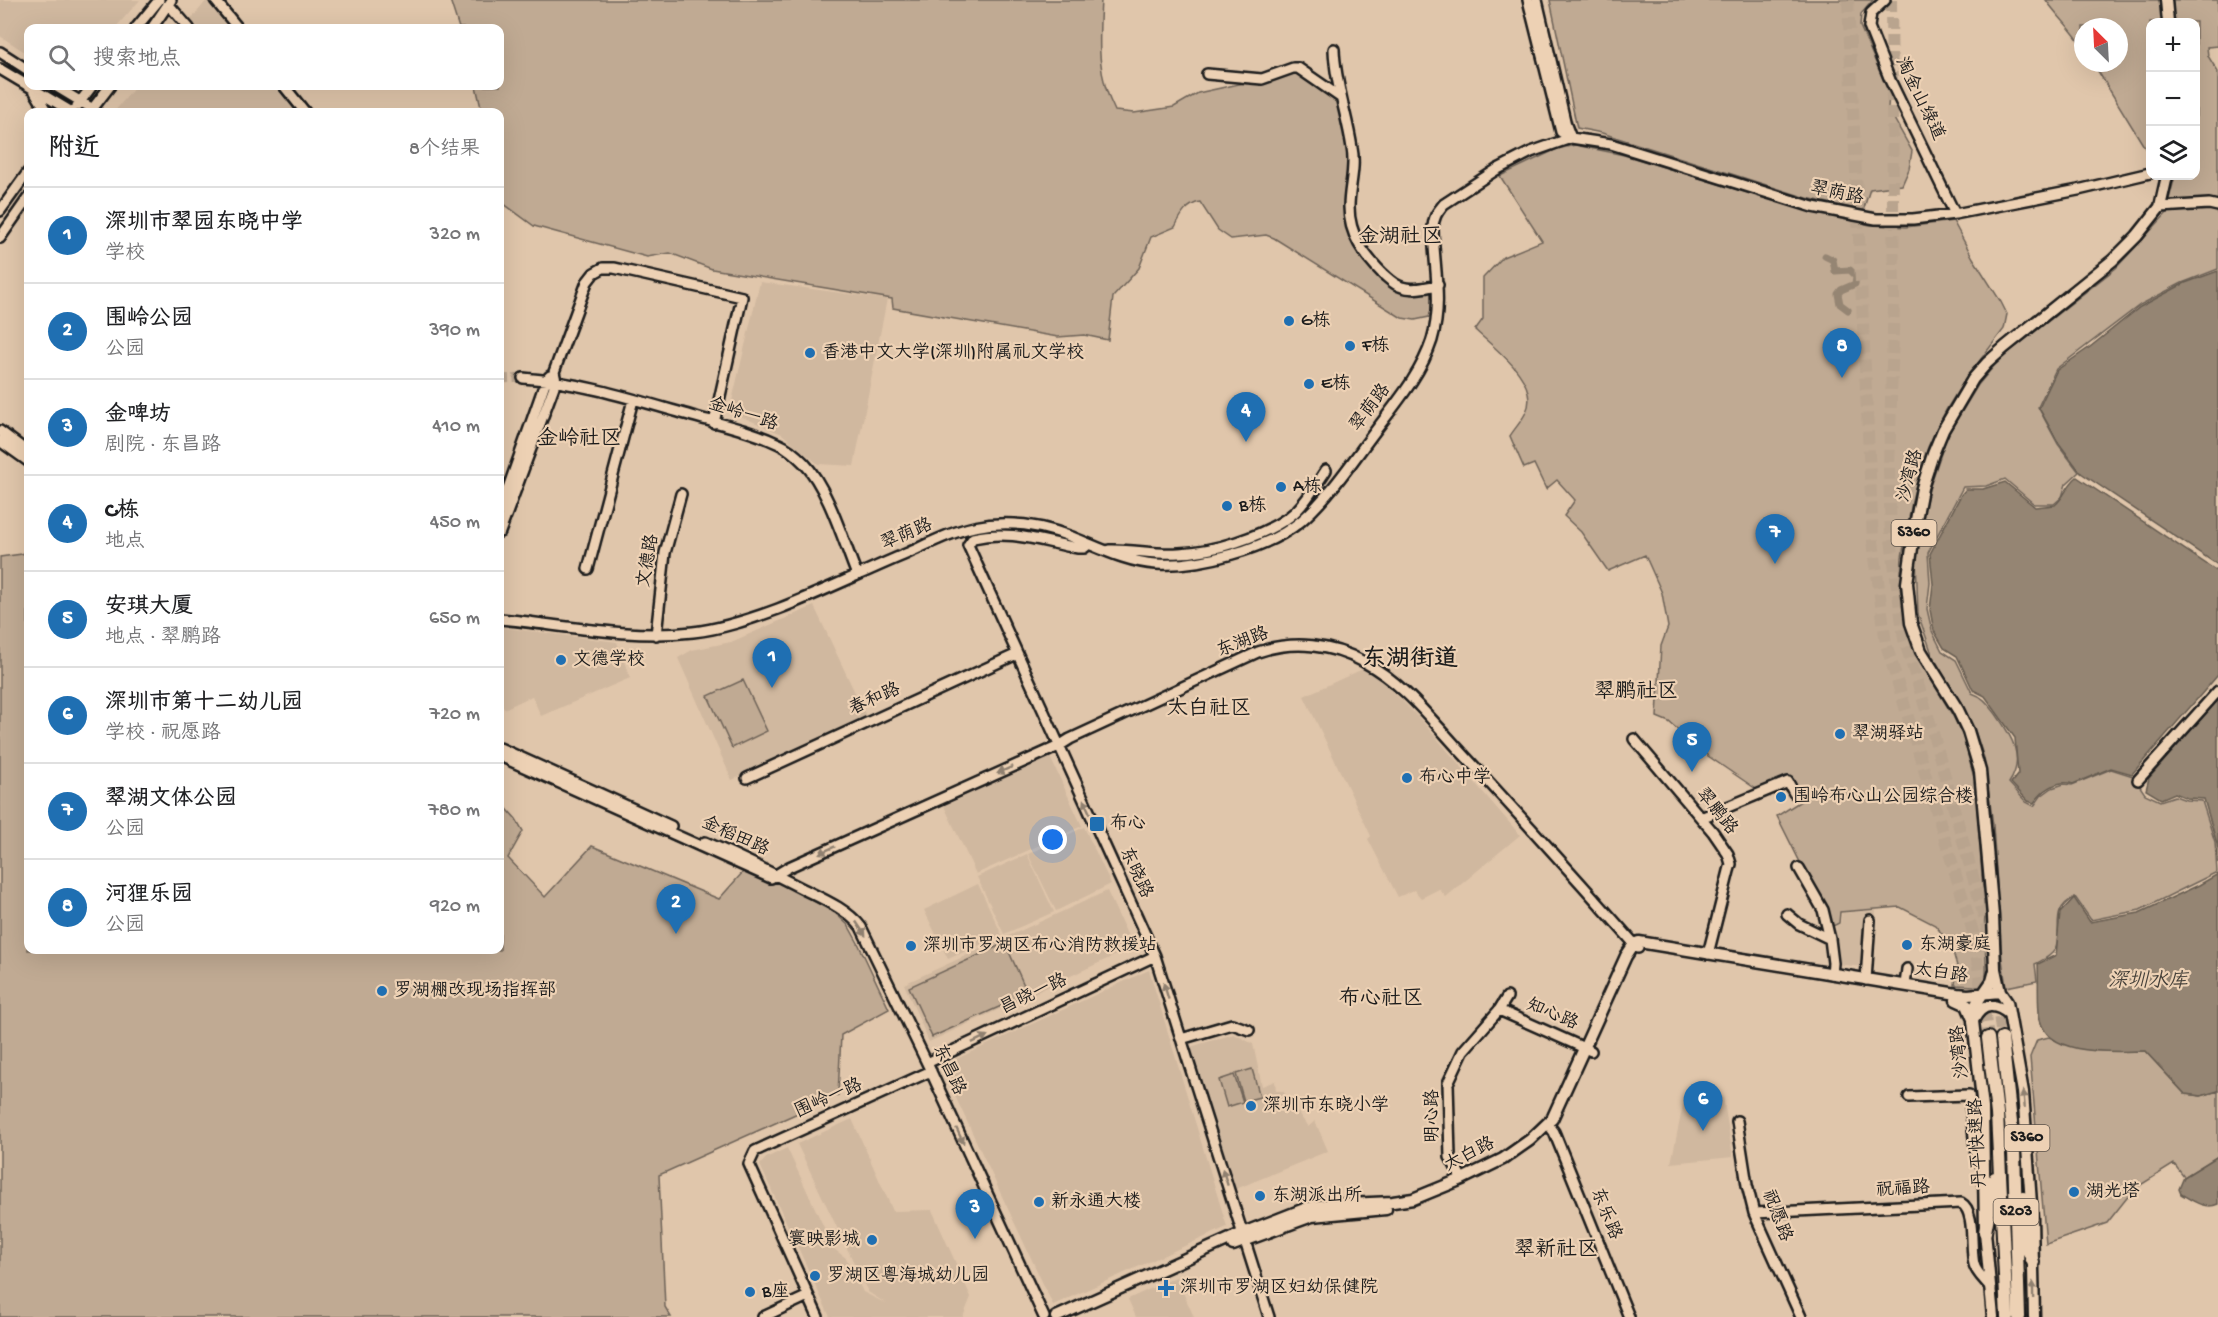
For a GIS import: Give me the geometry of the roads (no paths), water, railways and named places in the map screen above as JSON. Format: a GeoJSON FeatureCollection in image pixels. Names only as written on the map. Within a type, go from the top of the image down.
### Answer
{"type":"FeatureCollection","features":[{"type":"Feature","properties":{"kind":"highway","name":"丹平快速路"},"geometry":{"type":"LineString","coordinates":[[1988,1038],[1997,1114],[2007,1317]]}},
{"type":"Feature","properties":{"kind":"highway","name":"丹平快速路"},"geometry":{"type":"LineString","coordinates":[[2002,1038],[2014,1151],[2020,1314]]}},
{"type":"Feature","properties":{"kind":"highway"},"geometry":{"type":"LineString","coordinates":[[2014,1151],[2022,1188],[2028,1250],[2033,1262]]}},
{"type":"Feature","properties":{"kind":"highway"},"geometry":{"type":"LineString","coordinates":[[1985,1232],[1999,1156]]}},
{"type":"Feature","properties":{"kind":"main road"},"geometry":{"type":"LineString","coordinates":[[2166,0],[2168,18]]}},
{"type":"Feature","properties":{"kind":"main road","name":"沙湾路"},"geometry":{"type":"LineString","coordinates":[[2034,1317],[2032,1217],[2023,1092],[2007,1002],[2000,992],[1995,969],[1993,916],[1980,771],[1963,721],[1921,651],[1914,634],[1909,610],[1908,568],[1922,488],[1943,430],[1980,371],[2005,347],[2113,260],[2137,236],[2160,207],[2167,180]]}},
{"type":"Feature","properties":{"kind":"main road","name":"太白路"},"geometry":{"type":"LineString","coordinates":[[1073,1317],[1244,1236],[1317,1215],[1402,1208],[1501,1166],[1540,1139],[1550,1126],[1588,1049],[1626,956],[1644,942],[1832,977]]}},
{"type":"Feature","properties":{"kind":"main road","name":"太白路"},"geometry":{"type":"LineString","coordinates":[[1636,946],[1905,988],[1981,997]]}},
{"type":"Feature","properties":{"kind":"main road","name":"沙湾路"},"geometry":{"type":"LineString","coordinates":[[1993,1317],[1985,1232],[1983,1108],[1973,1021],[1981,997],[1992,981],[1995,969]]}},
{"type":"Feature","properties":{"kind":"main road","name":"太白路"},"geometry":{"type":"LineString","coordinates":[[1905,988],[1956,1000],[2000,992]]}},
{"type":"Feature","properties":{"kind":"main road"},"geometry":{"type":"LineString","coordinates":[[1956,1000],[1967,1005],[1973,1021]]}},
{"type":"Feature","properties":{"kind":"main road"},"geometry":{"type":"LineString","coordinates":[[1973,1021],[1981,1009],[1989,1005],[2000,1007],[2009,1014]]}},
{"type":"Feature","properties":{"kind":"main road","name":"太白路"},"geometry":{"type":"LineString","coordinates":[[1056,1317],[1315,1206],[1409,1200],[1462,1179],[1511,1153],[1550,1126]]}},
{"type":"Feature","properties":{"kind":"street"},"geometry":{"type":"LineString","coordinates":[[139,24],[159,0]]}},
{"type":"Feature","properties":{"kind":"street"},"geometry":{"type":"LineString","coordinates":[[215,0],[235,24]]}},
{"type":"Feature","properties":{"kind":"street"},"geometry":{"type":"LineString","coordinates":[[1528,0],[1561,132],[1572,138]]}},
{"type":"Feature","properties":{"kind":"street"},"geometry":{"type":"LineString","coordinates":[[1536,0],[1566,125],[1572,138]]}},
{"type":"Feature","properties":{"kind":"street","name":"淘金山绿道"},"geometry":{"type":"LineString","coordinates":[[1884,0],[1871,13],[1869,27],[1890,80],[1955,214]]}},
{"type":"Feature","properties":{"kind":"street"},"geometry":{"type":"LineString","coordinates":[[155,24],[170,2],[186,24]]}},
{"type":"Feature","properties":{"kind":"street"},"geometry":{"type":"LineString","coordinates":[[1334,49],[1340,97],[1353,158],[1349,207],[1351,222],[1361,248],[1368,258],[1399,286],[1413,289],[1438,285]]}},
{"type":"Feature","properties":{"kind":"street"},"geometry":{"type":"LineString","coordinates":[[0,52],[24,67]]}},
{"type":"Feature","properties":{"kind":"street"},"geometry":{"type":"LineString","coordinates":[[1207,74],[1262,79],[1298,68],[1340,97]]}},
{"type":"Feature","properties":{"kind":"street"},"geometry":{"type":"LineString","coordinates":[[0,69],[24,84]]}},
{"type":"Feature","properties":{"kind":"street"},"geometry":{"type":"LineString","coordinates":[[34,90],[45,108]]}},
{"type":"Feature","properties":{"kind":"street"},"geometry":{"type":"LineString","coordinates":[[34,90],[65,108]]}},
{"type":"Feature","properties":{"kind":"street"},"geometry":{"type":"LineString","coordinates":[[62,90],[88,108]]}},
{"type":"Feature","properties":{"kind":"street"},"geometry":{"type":"LineString","coordinates":[[75,108],[89,90]]}},
{"type":"Feature","properties":{"kind":"street"},"geometry":{"type":"LineString","coordinates":[[94,108],[107,90]]}},
{"type":"Feature","properties":{"kind":"street"},"geometry":{"type":"LineString","coordinates":[[287,90],[303,108]]}},
{"type":"Feature","properties":{"kind":"street","name":"翠荫路"},"geometry":{"type":"LineString","coordinates":[[504,619],[656,634],[695,632],[734,623],[779,608],[956,532],[987,524],[1008,523],[1043,528],[1124,558],[1157,564],[1220,557],[1272,538],[1300,521],[1324,496],[1374,433],[1416,373],[1431,341],[1439,303],[1433,229],[1433,219],[1437,212],[1444,204],[1496,170],[1531,152],[1572,138],[1611,144],[1831,211],[1876,219],[1898,220],[1955,214],[2146,174]]}},
{"type":"Feature","properties":{"kind":"street"},"geometry":{"type":"LineString","coordinates":[[0,211],[24,178]]}},
{"type":"Feature","properties":{"kind":"street"},"geometry":{"type":"LineString","coordinates":[[0,238],[24,204]]}},
{"type":"Feature","properties":{"kind":"street"},"geometry":{"type":"LineString","coordinates":[[2160,207],[2218,206]]}},
{"type":"Feature","properties":{"kind":"street"},"geometry":{"type":"LineString","coordinates":[[504,501],[587,282],[594,273],[603,268],[630,271],[742,297],[714,423]]}},
{"type":"Feature","properties":{"kind":"street"},"geometry":{"type":"LineString","coordinates":[[504,520],[552,377]]}},
{"type":"Feature","properties":{"kind":"street","name":"金岭一路"},"geometry":{"type":"LineString","coordinates":[[523,378],[552,377],[780,444],[807,465],[827,501],[857,575]]}},
{"type":"Feature","properties":{"kind":"street"},"geometry":{"type":"LineString","coordinates":[[588,569],[633,400]]}},
{"type":"Feature","properties":{"kind":"street"},"geometry":{"type":"LineString","coordinates":[[0,431],[24,449]]}},
{"type":"Feature","properties":{"kind":"street"},"geometry":{"type":"LineString","coordinates":[[0,441],[24,458]]}},
{"type":"Feature","properties":{"kind":"street"},"geometry":{"type":"LineString","coordinates":[[1104,550],[1177,554],[1223,546],[1248,537],[1289,517],[1326,470]]}},
{"type":"Feature","properties":{"kind":"street","name":"文德路"},"geometry":{"type":"LineString","coordinates":[[656,634],[665,553],[681,494]]}},
{"type":"Feature","properties":{"kind":"street","name":"东晓路"},"geometry":{"type":"LineString","coordinates":[[1089,544],[1084,548],[1078,548],[1026,536],[1000,534],[973,538],[968,542],[1155,956],[1269,1317]]}},
{"type":"Feature","properties":{"kind":"street","name":"东湖路"},"geometry":{"type":"LineString","coordinates":[[778,875],[789,867],[1059,746],[1258,652],[1280,646],[1308,646],[1345,653],[1380,671],[1397,683],[1636,946]]}},
{"type":"Feature","properties":{"kind":"street","name":"春和路"},"geometry":{"type":"LineString","coordinates":[[747,778],[1017,654]]}},
{"type":"Feature","properties":{"kind":"street"},"geometry":{"type":"LineString","coordinates":[[2138,780],[2218,691]]}},
{"type":"Feature","properties":{"kind":"street","name":"翠鹏路"},"geometry":{"type":"LineString","coordinates":[[1634,739],[1701,818],[1728,854],[1731,864],[1708,954]]}},
{"type":"Feature","properties":{"kind":"street","name":"金稻田路"},"geometry":{"type":"LineString","coordinates":[[504,750],[778,875]]}},
{"type":"Feature","properties":{"kind":"street","name":"金稻田路"},"geometry":{"type":"LineString","coordinates":[[504,758],[771,878],[778,875]]}},
{"type":"Feature","properties":{"kind":"street"},"geometry":{"type":"LineString","coordinates":[[1701,818],[1788,782],[1794,793]]}},
{"type":"Feature","properties":{"kind":"street"},"geometry":{"type":"LineString","coordinates":[[1799,868],[1823,910],[1830,939],[1832,977]]}},
{"type":"Feature","properties":{"kind":"street","name":"东昌路"},"geometry":{"type":"LineString","coordinates":[[778,875],[834,905],[857,922],[929,1067],[1044,1317]]}},
{"type":"Feature","properties":{"kind":"street"},"geometry":{"type":"LineString","coordinates":[[1787,914],[1798,924],[1830,939]]}},
{"type":"Feature","properties":{"kind":"street"},"geometry":{"type":"LineString","coordinates":[[1866,982],[1870,920]]}},
{"type":"Feature","properties":{"kind":"street","name":"昌晓一路"},"geometry":{"type":"LineString","coordinates":[[929,1067],[1155,956]]}},
{"type":"Feature","properties":{"kind":"street"},"geometry":{"type":"LineString","coordinates":[[1905,988],[1907,969]]}},
{"type":"Feature","properties":{"kind":"street","name":"明心路"},"geometry":{"type":"LineString","coordinates":[[1462,1179],[1450,1157],[1448,1083],[1463,1051],[1499,1010],[1507,997]]}},
{"type":"Feature","properties":{"kind":"street","name":"知心路"},"geometry":{"type":"LineString","coordinates":[[1499,1010],[1588,1049]]}},
{"type":"Feature","properties":{"kind":"street"},"geometry":{"type":"LineString","coordinates":[[1181,1039],[1232,1024],[1249,1030]]}},
{"type":"Feature","properties":{"kind":"street","name":"围岭一路"},"geometry":{"type":"LineString","coordinates":[[808,1296],[749,1164],[751,1157],[755,1151],[929,1067]]}},
{"type":"Feature","properties":{"kind":"street"},"geometry":{"type":"LineString","coordinates":[[1910,1097],[1969,1095],[1976,1155],[1984,1170]]}},
{"type":"Feature","properties":{"kind":"street","name":"祝愿路"},"geometry":{"type":"LineString","coordinates":[[1737,1121],[1754,1213],[1801,1317]]}},
{"type":"Feature","properties":{"kind":"street","name":"东乐路"},"geometry":{"type":"LineString","coordinates":[[1550,1126],[1629,1317]]}},
{"type":"Feature","properties":{"kind":"street","name":"祝福路"},"geometry":{"type":"LineString","coordinates":[[1754,1213],[1961,1203],[1970,1214],[1975,1267],[1991,1288]]}},
{"type":"Feature","properties":{"kind":"street"},"geometry":{"type":"LineString","coordinates":[[763,1317],[808,1296],[818,1317]]}},
{"type":"Feature","properties":{"kind":"water"},"geometry":{"type":"Polygon","coordinates":[[[2218,271],[2218,565],[2081,473],[2058,442],[2039,408],[2057,370],[2140,307],[2185,283],[2218,271]]]}},
{"type":"Feature","properties":{"kind":"water"},"geometry":{"type":"Polygon","coordinates":[[[2077,477],[2218,572],[2218,675],[2132,774],[2111,768],[2073,784],[2056,785],[2041,794],[2034,803],[2028,801],[2011,783],[2018,774],[2015,738],[1985,696],[1973,690],[1957,656],[1944,648],[1934,631],[1930,610],[1933,584],[1930,554],[1966,489],[1983,489],[2005,482],[2035,507],[2055,505],[2077,477]]]}},
{"type":"Feature","properties":{"kind":"water"},"geometry":{"type":"Polygon","coordinates":[[[2218,699],[2218,863],[2217,844],[2204,799],[2187,798],[2175,793],[2161,799],[2146,790],[2149,778],[2218,699]]]}},
{"type":"Feature","properties":{"kind":"water","name":"深圳水库"},"geometry":{"type":"Polygon","coordinates":[[[2218,874],[2218,1091],[2201,1096],[2185,1094],[2145,1051],[2085,1050],[2056,1041],[2046,1032],[2039,1014],[2038,964],[2056,955],[2060,913],[2074,898],[2090,922],[2139,913],[2218,874]]]}},
{"type":"Feature","properties":{"kind":"water"},"geometry":{"type":"Polygon","coordinates":[[[2218,1156],[2218,1204],[2204,1205],[2181,1194],[2179,1189],[2184,1177],[2218,1156]]]}},
{"type":"Feature","properties":{"kind":"waterway"},"geometry":{"type":"LineString","coordinates":[[1825,256],[1833,260],[1835,271],[1850,270],[1856,276],[1855,284],[1841,290],[1838,294],[1840,304],[1848,310]]}},
{"type":"Feature","properties":{"kind":"tunnel"},"geometry":{"type":"LineString","coordinates":[[1848,0],[1873,541],[1886,644],[1973,932],[1988,1038]]}},
{"type":"Feature","properties":{"kind":"tunnel"},"geometry":{"type":"LineString","coordinates":[[1891,0],[1894,298],[1889,468],[1891,539],[1904,639],[1931,726],[1987,927],[1990,950]]}},
{"type":"Feature","properties":{"kind":"tunnel"},"geometry":{"type":"LineString","coordinates":[[504,379],[523,378]]}},
{"type":"Feature","properties":{"kind":"tunnel"},"geometry":{"type":"LineString","coordinates":[[1995,982],[2002,1038]]}},
{"type":"Feature","properties":{"kind":"place","name":"G栋"},"geometry":{"type":"Point","coordinates":[1289,321]}},
{"type":"Feature","properties":{"kind":"place","name":"F栋"},"geometry":{"type":"Point","coordinates":[1350,346]}},
{"type":"Feature","properties":{"kind":"place","name":"香港中文大学(深圳)附属礼文学校"},"geometry":{"type":"Point","coordinates":[810,353]}},
{"type":"Feature","properties":{"kind":"place","name":"河狸乐园"},"geometry":{"type":"Point","coordinates":[1842,378]}},
{"type":"Feature","properties":{"kind":"place","name":"E栋"},"geometry":{"type":"Point","coordinates":[1309,384]}},
{"type":"Feature","properties":{"kind":"place","name":"C栋"},"geometry":{"type":"Point","coordinates":[1246,442]}},
{"type":"Feature","properties":{"kind":"place","name":"A栋"},"geometry":{"type":"Point","coordinates":[1281,487]}},
{"type":"Feature","properties":{"kind":"place","name":"B栋"},"geometry":{"type":"Point","coordinates":[1227,506]}},
{"type":"Feature","properties":{"kind":"place","name":"翠湖文体公园"},"geometry":{"type":"Point","coordinates":[1775,564]}},
{"type":"Feature","properties":{"kind":"place","name":"文德学校"},"geometry":{"type":"Point","coordinates":[561,660]}},
{"type":"Feature","properties":{"kind":"place","name":"深圳市翠园东晓中学"},"geometry":{"type":"Point","coordinates":[772,688]}},
{"type":"Feature","properties":{"kind":"place","name":"翠湖驿站"},"geometry":{"type":"Point","coordinates":[1840,734]}},
{"type":"Feature","properties":{"kind":"place","name":"安琪大厦"},"geometry":{"type":"Point","coordinates":[1692,772]}},
{"type":"Feature","properties":{"kind":"place","name":"布心中学"},"geometry":{"type":"Point","coordinates":[1407,778]}},
{"type":"Feature","properties":{"kind":"place","name":"围岭布心山公园综合楼"},"geometry":{"type":"Point","coordinates":[1781,797]}},
{"type":"Feature","properties":{"kind":"place","name":"布心"},"geometry":{"type":"Point","coordinates":[1097,824]}},
{"type":"Feature","properties":{"kind":"place","name":"围岭公园"},"geometry":{"type":"Point","coordinates":[676,934]}},
{"type":"Feature","properties":{"kind":"place","name":"东湖豪庭"},"geometry":{"type":"Point","coordinates":[1907,945]}},
{"type":"Feature","properties":{"kind":"place","name":"深圳市罗湖区布心消防救援站"},"geometry":{"type":"Point","coordinates":[911,946]}},
{"type":"Feature","properties":{"kind":"place","name":"罗湖棚改现场指挥部"},"geometry":{"type":"Point","coordinates":[382,991]}},
{"type":"Feature","properties":{"kind":"place","name":"深圳市东晓小学"},"geometry":{"type":"Point","coordinates":[1251,1106]}},
{"type":"Feature","properties":{"kind":"place","name":"深圳市第十二幼儿园"},"geometry":{"type":"Point","coordinates":[1703,1131]}},
{"type":"Feature","properties":{"kind":"place","name":"湖光塔"},"geometry":{"type":"Point","coordinates":[2074,1192]}},
{"type":"Feature","properties":{"kind":"place","name":"东湖派出所"},"geometry":{"type":"Point","coordinates":[1260,1196]}},
{"type":"Feature","properties":{"kind":"place","name":"新永通大楼"},"geometry":{"type":"Point","coordinates":[1039,1202]}},
{"type":"Feature","properties":{"kind":"place","name":"金啤坊"},"geometry":{"type":"Point","coordinates":[975,1239]}},
{"type":"Feature","properties":{"kind":"place","name":"寰映影城"},"geometry":{"type":"Point","coordinates":[872,1240]}},
{"type":"Feature","properties":{"kind":"place","name":"罗湖区粤海城幼儿园"},"geometry":{"type":"Point","coordinates":[815,1276]}},
{"type":"Feature","properties":{"kind":"place","name":"深圳市罗湖区妇幼保健院"},"geometry":{"type":"Point","coordinates":[1166,1288]}},
{"type":"Feature","properties":{"kind":"place","name":"B座"},"geometry":{"type":"Point","coordinates":[750,1292]}},
{"type":"Feature","properties":{"kind":"district","name":"金湖社区"},"geometry":{"type":"Point","coordinates":[1400,238]}},
{"type":"Feature","properties":{"kind":"district","name":"金岭社区"},"geometry":{"type":"Point","coordinates":[579,440]}},
{"type":"Feature","properties":{"kind":"district","name":"东湖街道"},"geometry":{"type":"Point","coordinates":[1410,660]}},
{"type":"Feature","properties":{"kind":"district","name":"翠鹏社区"},"geometry":{"type":"Point","coordinates":[1636,693]}},
{"type":"Feature","properties":{"kind":"district","name":"太白社区"},"geometry":{"type":"Point","coordinates":[1209,710]}},
{"type":"Feature","properties":{"kind":"district","name":"布心社区"},"geometry":{"type":"Point","coordinates":[1381,1000]}},
{"type":"Feature","properties":{"kind":"district","name":"翠新社区"},"geometry":{"type":"Point","coordinates":[1556,1251]}}]}
